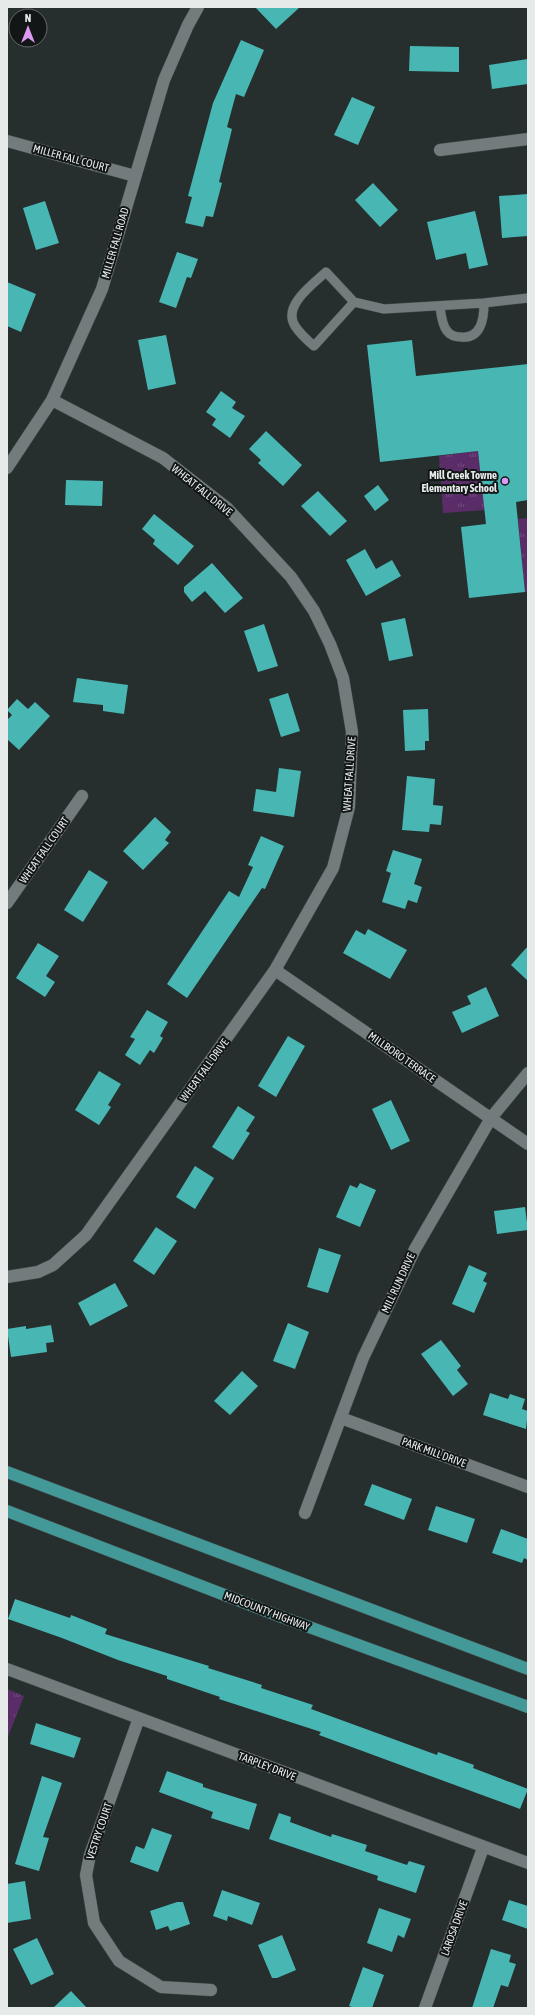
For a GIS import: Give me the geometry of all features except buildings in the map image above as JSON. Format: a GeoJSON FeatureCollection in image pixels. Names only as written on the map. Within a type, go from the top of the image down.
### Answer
{"type":"FeatureCollection","features":[{"type":"Feature","properties":{"kind":"main road"},"geometry":{"type":"LineString","coordinates":[[7,1472],[528,1669]]}},
{"type":"Feature","properties":{"kind":"main road","name":"MIDCOUNTY HIGHWAY"},"geometry":{"type":"LineString","coordinates":[[7,1511],[279,1616],[528,1707]]}},
{"type":"Feature","properties":{"kind":"street","name":"MILLER FALL ROAD"},"geometry":{"type":"LineString","coordinates":[[7,468],[52,400],[102,289],[164,80],[188,25],[198,7]]}},
{"type":"Feature","properties":{"kind":"street"},"geometry":{"type":"LineString","coordinates":[[440,150],[528,139]]}},
{"type":"Feature","properties":{"kind":"street","name":"MILLER FALL COURT"},"geometry":{"type":"LineString","coordinates":[[7,141],[135,176]]}},
{"type":"Feature","properties":{"kind":"street","name":"WHEAT FALL DRIVE"},"geometry":{"type":"LineString","coordinates":[[7,1276],[38,1272],[54,1265],[86,1235],[276,970],[333,868],[349,807],[352,732],[343,678],[330,644],[314,610],[291,577],[227,508],[163,458],[52,400]]}},
{"type":"Feature","properties":{"kind":"street","name":"WHEAT FALL COURT"},"geometry":{"type":"LineString","coordinates":[[7,903],[82,796]]}},
{"type":"Feature","properties":{"kind":"street","name":"MILLBORO TERRACE"},"geometry":{"type":"LineString","coordinates":[[276,970],[528,1144]]}},
{"type":"Feature","properties":{"kind":"street","name":"MILL RUN DRIVE"},"geometry":{"type":"LineString","coordinates":[[305,1512],[363,1358],[414,1248],[491,1118],[528,1073]]}},
{"type":"Feature","properties":{"kind":"street","name":"PARK MILL DRIVE"},"geometry":{"type":"LineString","coordinates":[[341,1418],[528,1487]]}},
{"type":"Feature","properties":{"kind":"street","name":"TARPLEY DRIVE"},"geometry":{"type":"LineString","coordinates":[[7,1669],[483,1848],[528,1863]]}},
{"type":"Feature","properties":{"kind":"street","name":"VESTRY COURT"},"geometry":{"type":"LineString","coordinates":[[140,1718],[90,1856],[86,1875],[94,1923],[119,1961],[140,1975],[161,1987],[211,1990]]}},
{"type":"Feature","properties":{"kind":"street","name":"LAROSA DRIVE"},"geometry":{"type":"LineString","coordinates":[[425,2008],[483,1848]]}},
{"type":"Feature","properties":{"kind":"lane"},"geometry":{"type":"LineString","coordinates":[[354,302],[314,346],[294,324],[292,315],[294,303],[326,272],[354,302],[384,309],[484,303],[528,298]]}},
{"type":"Feature","properties":{"kind":"lane"},"geometry":{"type":"LineString","coordinates":[[440,306],[442,321],[447,331],[455,336],[467,338],[477,332],[484,321],[484,303]]}},
{"type":"Feature","properties":{"kind":"green space"},"geometry":{"type":"Polygon","coordinates":[[[478,451],[485,510],[443,513],[439,456],[478,451]]]}},
{"type":"Feature","properties":{"kind":"green space"},"geometry":{"type":"Polygon","coordinates":[[[528,518],[528,592],[525,592],[518,519],[528,518]]]}},
{"type":"Feature","properties":{"kind":"green space"},"geometry":{"type":"Polygon","coordinates":[[[7,1689],[24,1696],[7,1739],[7,1689]]]}},
{"type":"Feature","properties":{"kind":"place","name":"Mill Creek Towne Elementary School"},"geometry":{"type":"Point","coordinates":[505,481]}}]}
